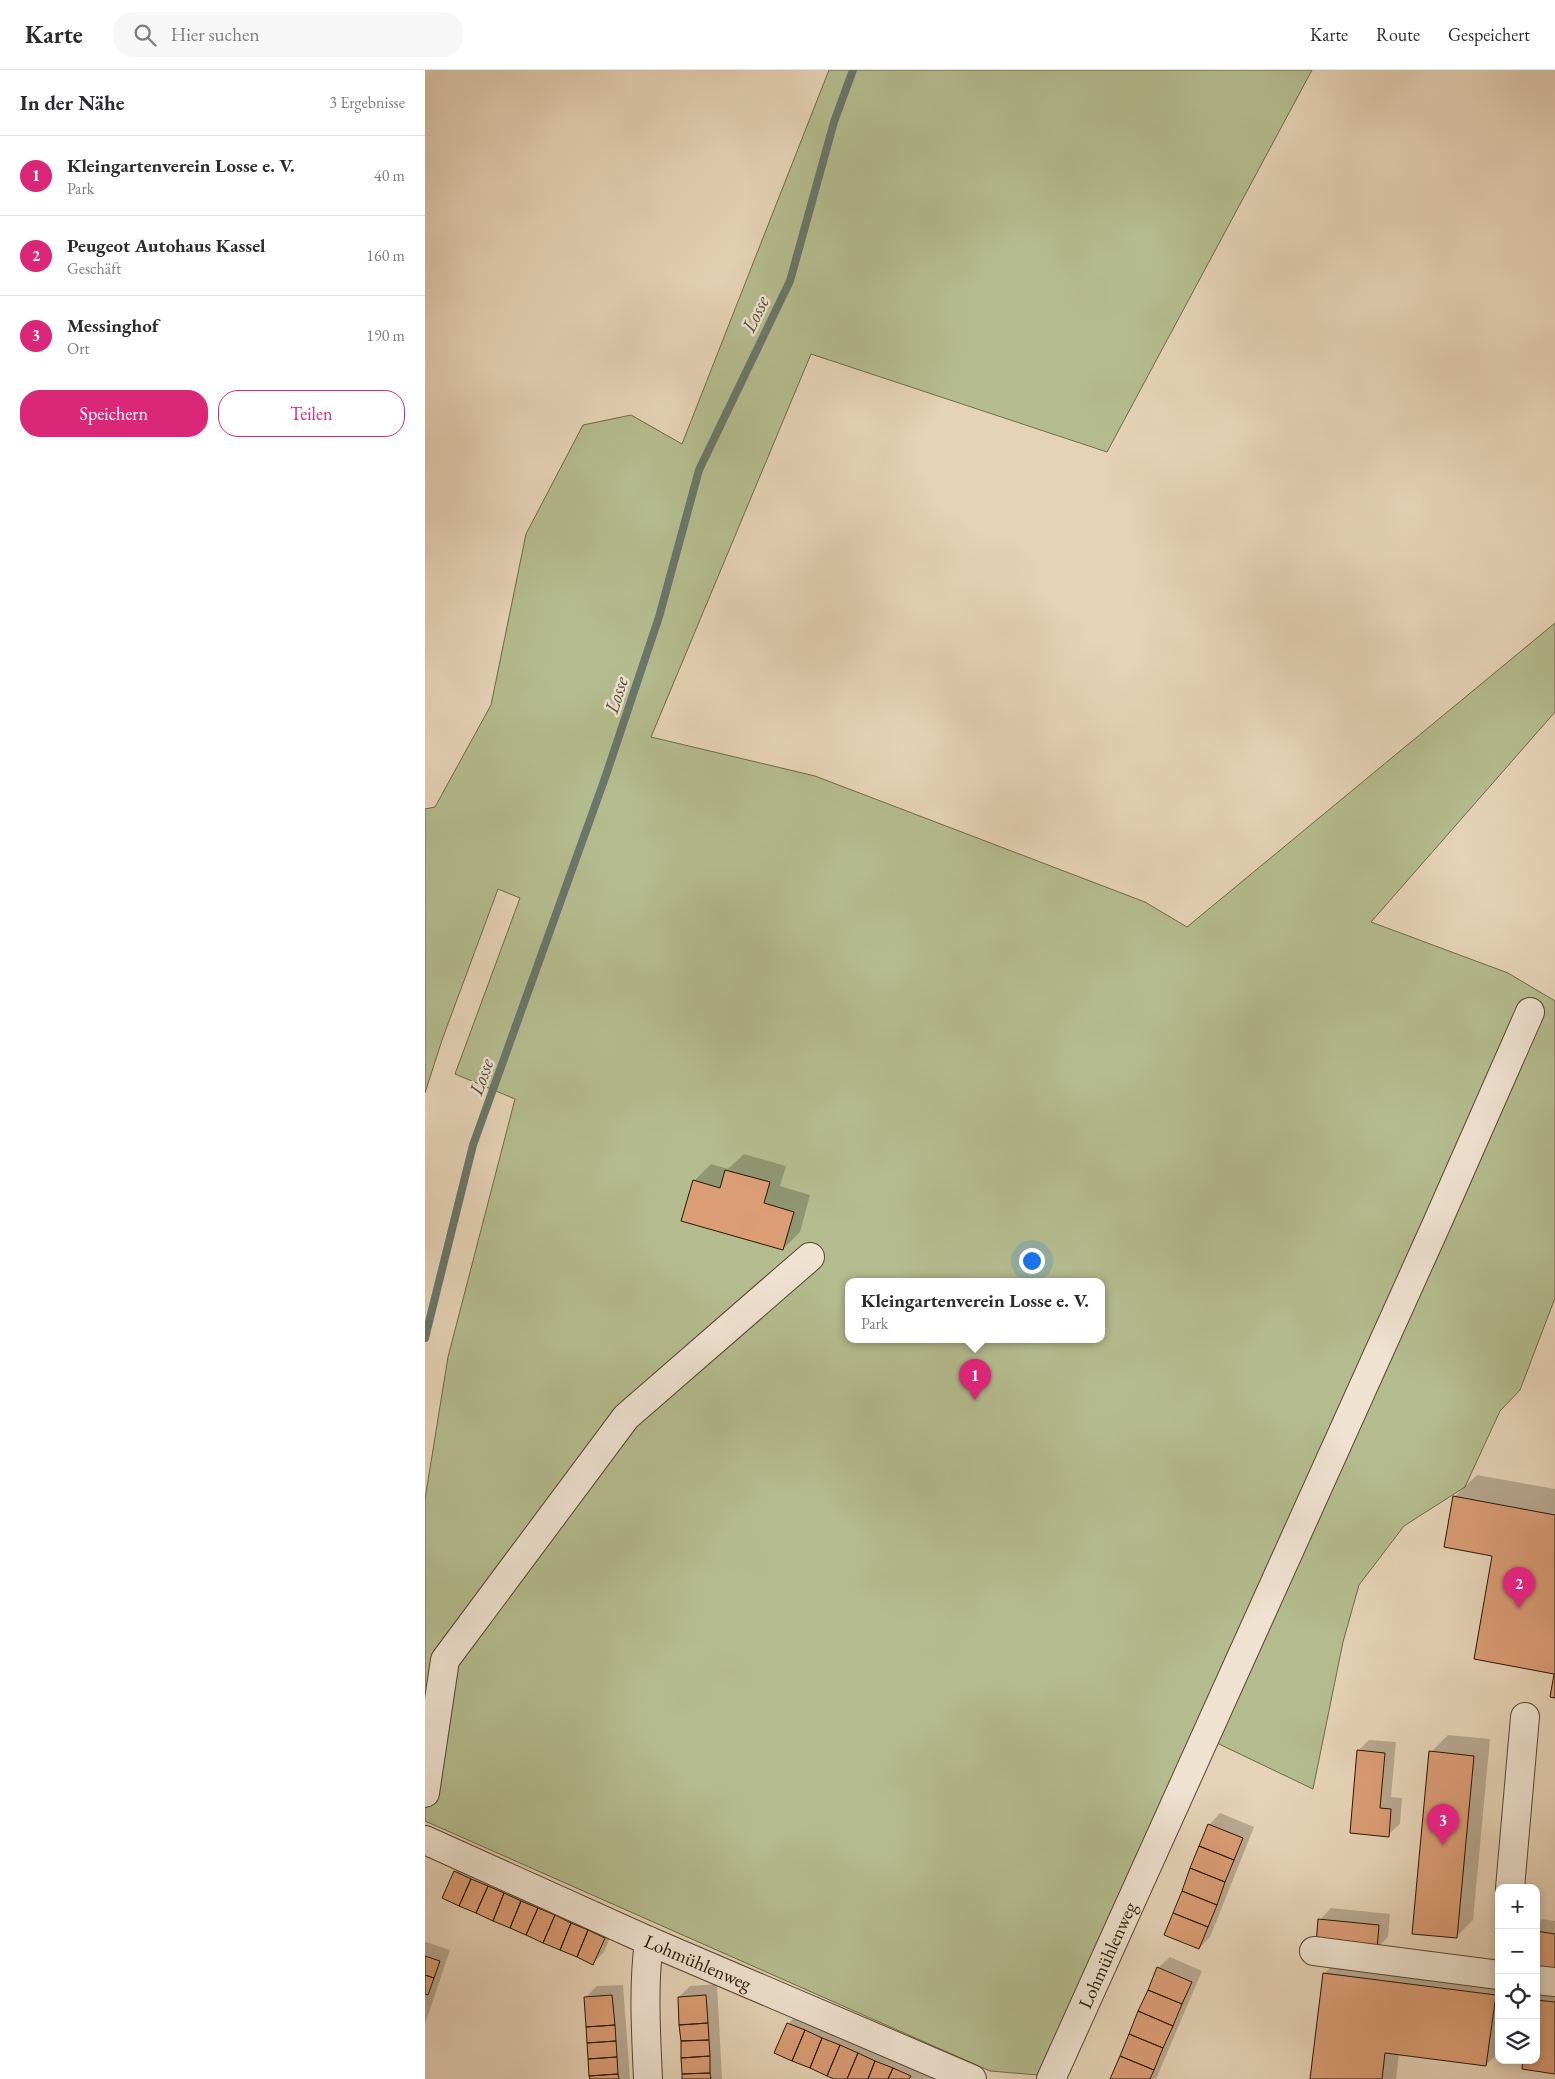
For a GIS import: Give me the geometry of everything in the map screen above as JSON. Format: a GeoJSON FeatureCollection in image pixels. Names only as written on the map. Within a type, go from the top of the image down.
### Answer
{"type":"FeatureCollection","features":[{"type":"Feature","properties":{"kind":"street","name":"Lohmühlenweg"},"geometry":{"type":"LineString","coordinates":[[1051,2079],[1434,1230],[1530,1012]]}},
{"type":"Feature","properties":{"kind":"street"},"geometry":{"type":"LineString","coordinates":[[425,1792],[445,1660],[626,1417],[810,1257]]}},
{"type":"Feature","properties":{"kind":"street"},"geometry":{"type":"LineString","coordinates":[[1510,1884],[1525,1717]]}},
{"type":"Feature","properties":{"kind":"street","name":"Lohmühlenweg"},"geometry":{"type":"LineString","coordinates":[[425,1840],[649,1940],[973,2079]]}},
{"type":"Feature","properties":{"kind":"street"},"geometry":{"type":"LineString","coordinates":[[648,2079],[645,1967],[649,1940]]}},
{"type":"Feature","properties":{"kind":"street"},"geometry":{"type":"LineString","coordinates":[[1314,1951],[1495,1974]]}},
{"type":"Feature","properties":{"kind":"street"},"geometry":{"type":"LineString","coordinates":[[1540,1980],[1555,1982]]}},
{"type":"Feature","properties":{"kind":"green space"},"geometry":{"type":"Polygon","coordinates":[[[829,70],[1312,70],[1107,452],[811,354],[651,737],[815,776],[1145,902],[1187,927],[1555,623],[1555,712],[1371,922],[1508,973],[1555,1001],[1555,1298],[1520,1390],[1500,1411],[1465,1487],[1404,1526],[1359,1585],[1343,1642],[1313,1789],[1196,1733],[1165,1805],[1038,2075],[990,2071],[425,1821],[425,1499],[448,1357],[515,1099],[455,1074],[520,898],[498,889],[442,1040],[425,1093],[425,809],[435,807],[491,705],[526,534],[583,425],[631,415],[682,444],[829,70]]]}},
{"type":"Feature","properties":{"kind":"building"},"geometry":{"type":"Polygon","coordinates":[[[725,1170],[770,1182],[764,1203],[794,1212],[783,1250],[681,1221],[693,1180],[720,1188],[725,1170]]]}},
{"type":"Feature","properties":{"kind":"building"},"geometry":{"type":"Polygon","coordinates":[[[1453,1496],[1555,1515],[1555,1698],[1550,1697],[1554,1674],[1474,1659],[1492,1556],[1444,1547],[1453,1496]]]}},
{"type":"Feature","properties":{"kind":"building"},"geometry":{"type":"Polygon","coordinates":[[[1357,1750],[1385,1753],[1380,1808],[1391,1809],[1389,1837],[1350,1833],[1357,1750]]]}},
{"type":"Feature","properties":{"kind":"building"},"geometry":{"type":"Polygon","coordinates":[[[1429,1751],[1474,1756],[1457,1938],[1412,1934],[1429,1751]]]}},
{"type":"Feature","properties":{"kind":"building"},"geometry":{"type":"Polygon","coordinates":[[[1208,1824],[1243,1838],[1234,1860],[1199,1846],[1208,1824]]]}},
{"type":"Feature","properties":{"kind":"building"},"geometry":{"type":"Polygon","coordinates":[[[1199,1846],[1234,1860],[1225,1882],[1190,1868],[1199,1846]]]}},
{"type":"Feature","properties":{"kind":"building"},"geometry":{"type":"Polygon","coordinates":[[[1190,1868],[1225,1882],[1217,1905],[1182,1891],[1190,1868]]]}},
{"type":"Feature","properties":{"kind":"building"},"geometry":{"type":"Polygon","coordinates":[[[454,1871],[471,1879],[459,1906],[442,1898],[454,1871]]]}},
{"type":"Feature","properties":{"kind":"building"},"geometry":{"type":"Polygon","coordinates":[[[471,1879],[488,1886],[476,1913],[459,1906],[471,1879]]]}},
{"type":"Feature","properties":{"kind":"building"},"geometry":{"type":"Polygon","coordinates":[[[488,1886],[504,1893],[493,1921],[476,1913],[488,1886]]]}},
{"type":"Feature","properties":{"kind":"building"},"geometry":{"type":"Polygon","coordinates":[[[1182,1891],[1217,1905],[1208,1927],[1173,1913],[1182,1891]]]}},
{"type":"Feature","properties":{"kind":"building"},"geometry":{"type":"Polygon","coordinates":[[[504,1893],[521,1901],[510,1928],[493,1921],[504,1893]]]}},
{"type":"Feature","properties":{"kind":"building"},"geometry":{"type":"Polygon","coordinates":[[[521,1901],[538,1908],[526,1935],[510,1928],[521,1901]]]}},
{"type":"Feature","properties":{"kind":"building"},"geometry":{"type":"Polygon","coordinates":[[[538,1908],[555,1915],[543,1943],[526,1935],[538,1908]]]}},
{"type":"Feature","properties":{"kind":"building"},"geometry":{"type":"Polygon","coordinates":[[[1173,1913],[1208,1927],[1199,1949],[1164,1935],[1173,1913]]]}},
{"type":"Feature","properties":{"kind":"building"},"geometry":{"type":"Polygon","coordinates":[[[555,1915],[571,1923],[560,1950],[543,1943],[555,1915]]]}},
{"type":"Feature","properties":{"kind":"building"},"geometry":{"type":"Polygon","coordinates":[[[1318,1919],[1379,1925],[1377,1950],[1316,1944],[1318,1919]]]}},
{"type":"Feature","properties":{"kind":"building"},"geometry":{"type":"Polygon","coordinates":[[[571,1923],[588,1930],[577,1957],[560,1950],[571,1923]]]}},
{"type":"Feature","properties":{"kind":"building"},"geometry":{"type":"Polygon","coordinates":[[[588,1930],[605,1938],[593,1965],[577,1957],[588,1930]]]}},
{"type":"Feature","properties":{"kind":"building"},"geometry":{"type":"Polygon","coordinates":[[[1540,1932],[1555,1934],[1555,1973],[1540,1971],[1540,1932]]]}},
{"type":"Feature","properties":{"kind":"building"},"geometry":{"type":"Polygon","coordinates":[[[425,1956],[440,1961],[434,1978],[425,1975],[425,1956]]]}},
{"type":"Feature","properties":{"kind":"building"},"geometry":{"type":"Polygon","coordinates":[[[1157,1967],[1192,1982],[1182,2004],[1148,1990],[1157,1967]]]}},
{"type":"Feature","properties":{"kind":"building"},"geometry":{"type":"Polygon","coordinates":[[[1323,1973],[1495,1995],[1486,2066],[1385,2053],[1382,2079],[1310,2079],[1323,1973]]]}},
{"type":"Feature","properties":{"kind":"building"},"geometry":{"type":"Polygon","coordinates":[[[425,1975],[434,1978],[428,1995],[425,1994],[425,1975]]]}},
{"type":"Feature","properties":{"kind":"building"},"geometry":{"type":"Polygon","coordinates":[[[1148,1990],[1182,2004],[1173,2026],[1138,2011],[1148,1990]]]}},
{"type":"Feature","properties":{"kind":"building"},"geometry":{"type":"Polygon","coordinates":[[[612,1995],[615,2025],[586,2027],[584,1997],[612,1995]]]}},
{"type":"Feature","properties":{"kind":"building"},"geometry":{"type":"Polygon","coordinates":[[[706,1995],[708,2023],[679,2025],[678,1997],[706,1995]]]}},
{"type":"Feature","properties":{"kind":"building"},"geometry":{"type":"Polygon","coordinates":[[[1540,2000],[1555,2002],[1555,2074],[1522,2069],[1523,2064],[1540,2064],[1540,2000]]]}},
{"type":"Feature","properties":{"kind":"building"},"geometry":{"type":"Polygon","coordinates":[[[1138,2011],[1173,2026],[1163,2048],[1129,2034],[1138,2011]]]}},
{"type":"Feature","properties":{"kind":"building"},"geometry":{"type":"Polygon","coordinates":[[[708,2023],[709,2040],[681,2041],[679,2025],[708,2023]]]}},
{"type":"Feature","properties":{"kind":"building"},"geometry":{"type":"Polygon","coordinates":[[[787,2023],[805,2030],[792,2061],[774,2053],[787,2023]]]}},
{"type":"Feature","properties":{"kind":"building"},"geometry":{"type":"Polygon","coordinates":[[[615,2025],[616,2041],[587,2043],[586,2027],[615,2025]]]}},
{"type":"Feature","properties":{"kind":"building"},"geometry":{"type":"Polygon","coordinates":[[[805,2030],[822,2038],[810,2068],[792,2061],[805,2030]]]}},
{"type":"Feature","properties":{"kind":"building"},"geometry":{"type":"Polygon","coordinates":[[[1129,2034],[1163,2048],[1154,2070],[1120,2056],[1129,2034]]]}},
{"type":"Feature","properties":{"kind":"building"},"geometry":{"type":"Polygon","coordinates":[[[822,2038],[840,2045],[827,2076],[810,2068],[822,2038]]]}},
{"type":"Feature","properties":{"kind":"building"},"geometry":{"type":"Polygon","coordinates":[[[709,2040],[710,2056],[681,2058],[681,2041],[709,2040]]]}},
{"type":"Feature","properties":{"kind":"building"},"geometry":{"type":"Polygon","coordinates":[[[616,2041],[617,2057],[588,2059],[587,2043],[616,2041]]]}},
{"type":"Feature","properties":{"kind":"building"},"geometry":{"type":"Polygon","coordinates":[[[840,2045],[858,2053],[847,2079],[834,2079],[827,2076],[840,2045]]]}},
{"type":"Feature","properties":{"kind":"building"},"geometry":{"type":"Polygon","coordinates":[[[858,2053],[875,2061],[868,2079],[847,2079],[858,2053]]]}},
{"type":"Feature","properties":{"kind":"building"},"geometry":{"type":"Polygon","coordinates":[[[710,2056],[710,2073],[682,2074],[681,2058],[710,2056]]]}},
{"type":"Feature","properties":{"kind":"building"},"geometry":{"type":"Polygon","coordinates":[[[1120,2056],[1154,2070],[1150,2079],[1110,2079],[1120,2056]]]}},
{"type":"Feature","properties":{"kind":"building"},"geometry":{"type":"Polygon","coordinates":[[[617,2057],[618,2074],[589,2076],[588,2059],[617,2057]]]}},
{"type":"Feature","properties":{"kind":"building"},"geometry":{"type":"Polygon","coordinates":[[[875,2061],[893,2068],[888,2079],[868,2079],[875,2061]]]}},
{"type":"Feature","properties":{"kind":"building"},"geometry":{"type":"Polygon","coordinates":[[[893,2068],[911,2076],[909,2079],[888,2079],[893,2068]]]}},
{"type":"Feature","properties":{"kind":"building"},"geometry":{"type":"Polygon","coordinates":[[[710,2073],[711,2079],[682,2079],[682,2074],[710,2073]]]}},
{"type":"Feature","properties":{"kind":"building"},"geometry":{"type":"Polygon","coordinates":[[[618,2074],[619,2079],[590,2079],[589,2076],[618,2074]]]}},
{"type":"Feature","properties":{"kind":"waterway","name":"Losse"},"geometry":{"type":"LineString","coordinates":[[425,1338],[473,1145],[605,778],[659,617],[699,470],[790,281],[834,122],[853,70]]}},
{"type":"Feature","properties":{"kind":"place","name":"Kleingartenverein Losse e. V."},"geometry":{"type":"Point","coordinates":[975,1400]}},
{"type":"Feature","properties":{"kind":"place","name":"Peugeot Autohaus Kassel"},"geometry":{"type":"Point","coordinates":[1519,1608]}},
{"type":"Feature","properties":{"kind":"place","name":"Messinghof"},"geometry":{"type":"Point","coordinates":[1443,1845]}}]}
